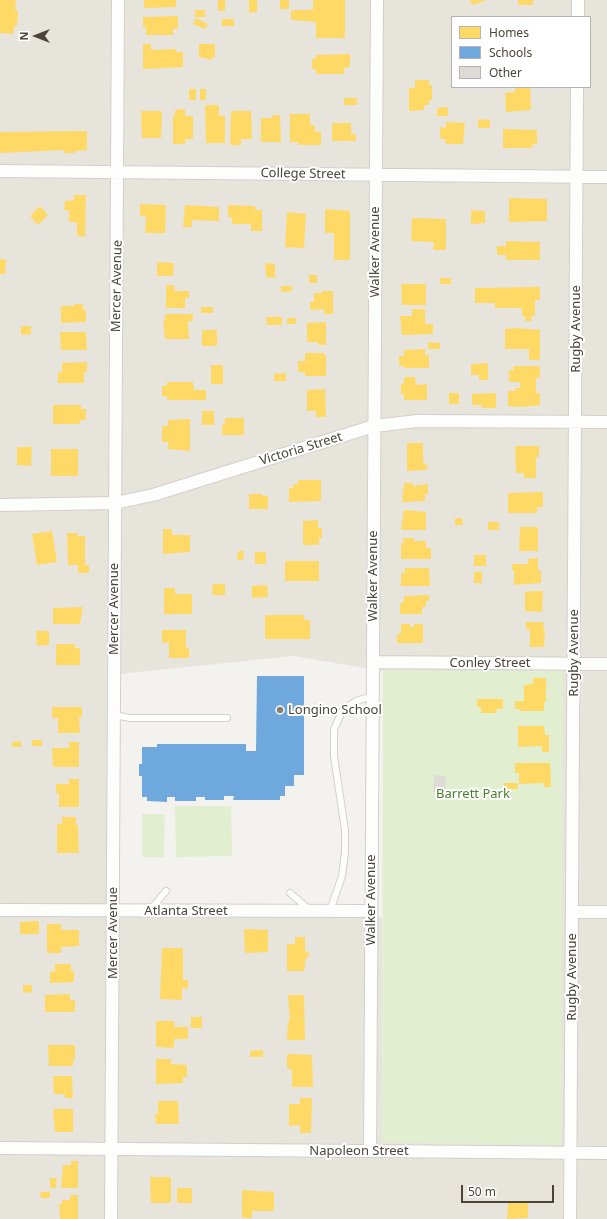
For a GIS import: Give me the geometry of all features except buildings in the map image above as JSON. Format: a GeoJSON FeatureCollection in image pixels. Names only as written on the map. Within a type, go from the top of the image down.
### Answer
{"type":"FeatureCollection","features":[{"type":"Feature","properties":{"kind":"street","name":"Mercer Avenue"},"geometry":{"type":"LineString","coordinates":[[111,1219],[118,0]]}},
{"type":"Feature","properties":{"kind":"street","name":"Walker Avenue"},"geometry":{"type":"LineString","coordinates":[[370,1151],[377,0]]}},
{"type":"Feature","properties":{"kind":"street"},"geometry":{"type":"LineString","coordinates":[[578,0],[578,16]]}},
{"type":"Feature","properties":{"kind":"street","name":"Rugby Avenue"},"geometry":{"type":"LineString","coordinates":[[570,1219],[577,88]]}},
{"type":"Feature","properties":{"kind":"street","name":"College Street"},"geometry":{"type":"LineString","coordinates":[[0,171],[607,177]]}},
{"type":"Feature","properties":{"kind":"street","name":"Victoria Street"},"geometry":{"type":"LineString","coordinates":[[0,505],[115,503],[153,495],[374,426],[417,421],[607,422]]}},
{"type":"Feature","properties":{"kind":"street","name":"Conley Street"},"geometry":{"type":"LineString","coordinates":[[373,662],[607,664]]}},
{"type":"Feature","properties":{"kind":"street","name":"Atlanta Street"},"geometry":{"type":"LineString","coordinates":[[0,910],[371,911]]}},
{"type":"Feature","properties":{"kind":"street"},"geometry":{"type":"LineString","coordinates":[[572,912],[607,912]]}},
{"type":"Feature","properties":{"kind":"street","name":"Napoleon Street"},"geometry":{"type":"LineString","coordinates":[[2,1148],[607,1153]]}},
{"type":"Feature","properties":{"kind":"lane"},"geometry":{"type":"LineString","coordinates":[[330,911],[342,876],[345,852],[345,830],[334,756],[334,729],[343,710],[356,701],[373,696]]}},
{"type":"Feature","properties":{"kind":"lane"},"geometry":{"type":"LineString","coordinates":[[114,715],[130,718],[226,718]]}},
{"type":"Feature","properties":{"kind":"lane"},"geometry":{"type":"LineString","coordinates":[[150,911],[166,891]]}},
{"type":"Feature","properties":{"kind":"lane"},"geometry":{"type":"LineString","coordinates":[[290,893],[312,911]]}},
{"type":"Feature","properties":{"kind":"shaded area"},"geometry":{"type":"Polygon","coordinates":[[[0,0],[607,0],[607,1219],[0,1219],[0,0]],[[293,656],[109,675],[114,909],[382,917],[382,1142],[563,671],[383,671],[293,656]]]}},
{"type":"Feature","properties":{"kind":"green space","name":"Barrett Park"},"geometry":{"type":"Polygon","coordinates":[[[383,671],[563,671],[561,1145],[382,1142],[383,671]]]}},
{"type":"Feature","properties":{"kind":"green space"},"geometry":{"type":"Polygon","coordinates":[[[175,806],[231,806],[232,856],[176,857],[175,806]]]}},
{"type":"Feature","properties":{"kind":"green space"},"geometry":{"type":"Polygon","coordinates":[[[142,814],[165,814],[164,857],[142,857],[142,814]]]}},
{"type":"Feature","properties":{"kind":"place","name":"Longino School"},"geometry":{"type":"Point","coordinates":[280,710]}}]}
